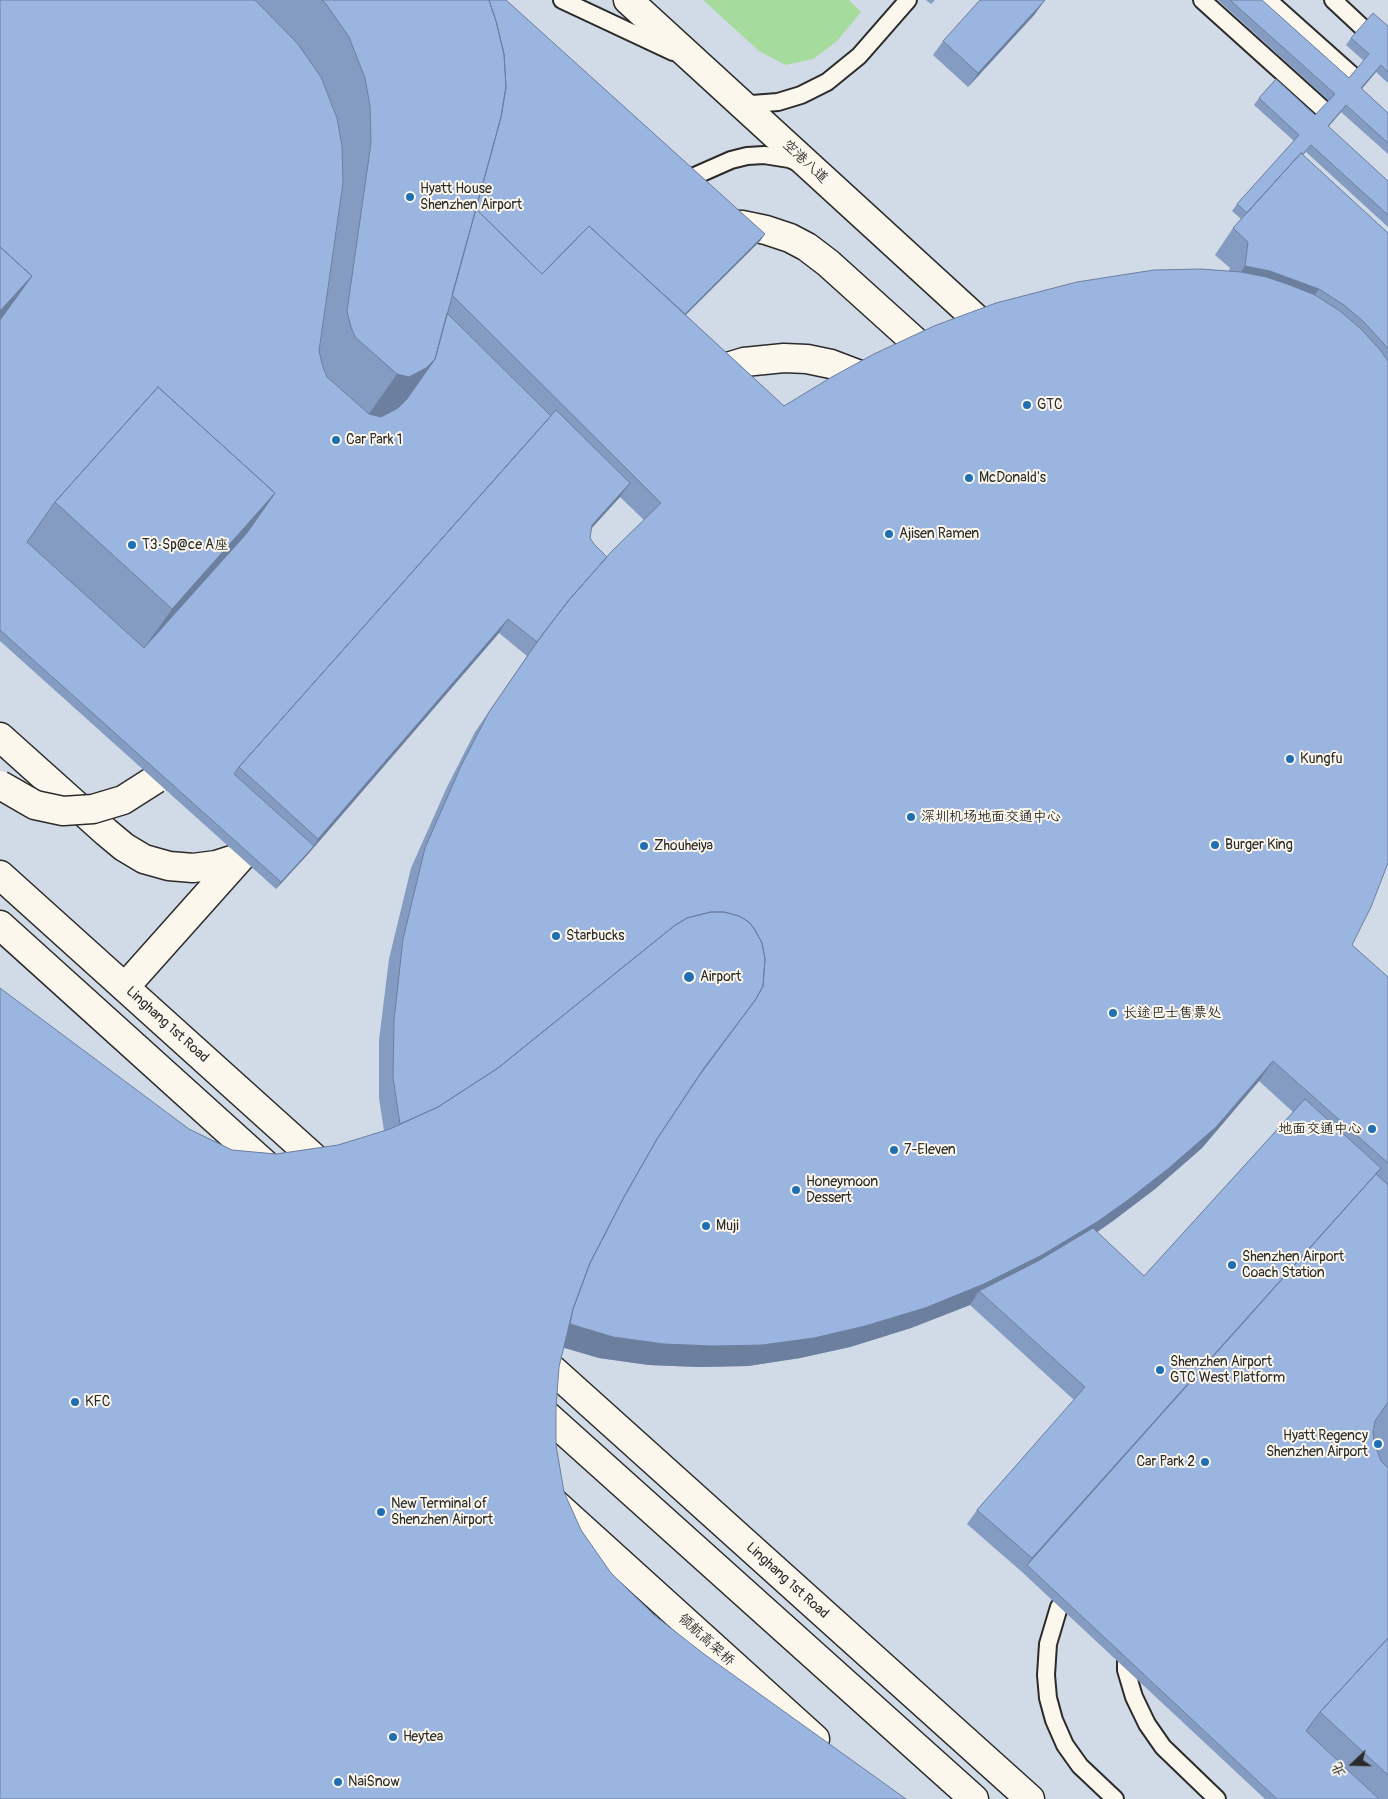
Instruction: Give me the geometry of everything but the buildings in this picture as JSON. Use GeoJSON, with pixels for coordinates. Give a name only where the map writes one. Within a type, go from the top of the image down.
{"type":"FeatureCollection","features":[{"type":"Feature","properties":{"kind":"street","name":"空港八道"},"geometry":{"type":"LineString","coordinates":[[628,0],[982,324]]}},
{"type":"Feature","properties":{"kind":"street"},"geometry":{"type":"LineString","coordinates":[[694,228],[721,224],[742,225],[790,238],[807,247],[828,263],[920,346]]}},
{"type":"Feature","properties":{"kind":"street"},"geometry":{"type":"LineString","coordinates":[[711,372],[744,362],[784,358],[807,359],[831,364],[860,375]]}},
{"type":"Feature","properties":{"kind":"street"},"geometry":{"type":"LineString","coordinates":[[0,737],[106,832],[124,847],[144,859],[169,866],[193,868],[216,865],[241,857],[125,987]]}},
{"type":"Feature","properties":{"kind":"street"},"geometry":{"type":"LineString","coordinates":[[0,785],[35,805],[64,811],[93,809],[123,800],[163,772]]}},
{"type":"Feature","properties":{"kind":"street","name":"Linghang 1st Road"},"geometry":{"type":"LineString","coordinates":[[0,875],[333,1175]]}},
{"type":"Feature","properties":{"kind":"street"},"geometry":{"type":"LineString","coordinates":[[0,925],[288,1185]]}},
{"type":"Feature","properties":{"kind":"street","name":"Linghang 1st Road"},"geometry":{"type":"LineString","coordinates":[[544,1362],[1030,1799]]}},
{"type":"Feature","properties":{"kind":"street"},"geometry":{"type":"LineString","coordinates":[[534,1404],[974,1799]]}},
{"type":"Feature","properties":{"kind":"street","name":"领航高架桥"},"geometry":{"type":"LineString","coordinates":[[530,1482],[830,1753]]}},
{"type":"Feature","properties":{"kind":"lane"},"geometry":{"type":"LineString","coordinates":[[562,0],[696,62]]}},
{"type":"Feature","properties":{"kind":"lane"},"geometry":{"type":"LineString","coordinates":[[740,102],[752,104],[778,102],[801,95],[827,82],[858,56],[908,0]]}},
{"type":"Feature","properties":{"kind":"lane"},"geometry":{"type":"LineString","coordinates":[[1202,0],[1323,109]]}},
{"type":"Feature","properties":{"kind":"lane"},"geometry":{"type":"LineString","coordinates":[[1268,0],[1352,76]]}},
{"type":"Feature","properties":{"kind":"lane"},"geometry":{"type":"LineString","coordinates":[[1333,0],[1362,27]]}},
{"type":"Feature","properties":{"kind":"lane"},"geometry":{"type":"LineString","coordinates":[[663,179],[670,181],[685,180],[716,166],[747,156],[764,155],[811,167]]}},
{"type":"Feature","properties":{"kind":"lane"},"geometry":{"type":"LineString","coordinates":[[1086,1578],[1078,1582],[1059,1607],[1048,1644],[1046,1675],[1048,1698],[1054,1720],[1065,1745],[1080,1766],[1115,1799]]}},
{"type":"Feature","properties":{"kind":"lane"},"geometry":{"type":"LineString","coordinates":[[1126,1632],[1126,1670],[1134,1697],[1147,1724],[1163,1747],[1217,1799]]}},
{"type":"Feature","properties":{"kind":"shaded area"},"geometry":{"type":"Polygon","coordinates":[[[0,0],[1388,0],[1388,1799],[0,1799],[0,0]]]}},
{"type":"Feature","properties":{"kind":"green space"},"geometry":{"type":"Polygon","coordinates":[[[703,0],[849,0],[861,12],[837,41],[813,59],[786,65],[759,51],[703,0]]]}},
{"type":"Feature","properties":{"kind":"place","name":"Hyatt House Shenzhen Airport"},"geometry":{"type":"Point","coordinates":[410,197]}},
{"type":"Feature","properties":{"kind":"place","name":"GTC"},"geometry":{"type":"Point","coordinates":[1027,405]}},
{"type":"Feature","properties":{"kind":"place","name":"Car Park 1"},"geometry":{"type":"Point","coordinates":[336,440]}},
{"type":"Feature","properties":{"kind":"place","name":"McDonald's"},"geometry":{"type":"Point","coordinates":[969,478]}},
{"type":"Feature","properties":{"kind":"place","name":"Ajisen Ramen"},"geometry":{"type":"Point","coordinates":[889,534]}},
{"type":"Feature","properties":{"kind":"place","name":"T3·Sp@ce A座"},"geometry":{"type":"Point","coordinates":[132,545]}},
{"type":"Feature","properties":{"kind":"place","name":"Kungfu"},"geometry":{"type":"Point","coordinates":[1290,759]}},
{"type":"Feature","properties":{"kind":"place","name":"深圳机场地面交通中心"},"geometry":{"type":"Point","coordinates":[911,817]}},
{"type":"Feature","properties":{"kind":"place","name":"Burger King"},"geometry":{"type":"Point","coordinates":[1215,845]}},
{"type":"Feature","properties":{"kind":"place","name":"Zhouheiya"},"geometry":{"type":"Point","coordinates":[644,846]}},
{"type":"Feature","properties":{"kind":"place","name":"Starbucks"},"geometry":{"type":"Point","coordinates":[556,936]}},
{"type":"Feature","properties":{"kind":"place","name":"Airport"},"geometry":{"type":"Point","coordinates":[689,977]}},
{"type":"Feature","properties":{"kind":"place","name":"长途巴士售票处"},"geometry":{"type":"Point","coordinates":[1113,1013]}},
{"type":"Feature","properties":{"kind":"place","name":"地面交通中心"},"geometry":{"type":"Point","coordinates":[1372,1129]}},
{"type":"Feature","properties":{"kind":"place","name":"7-Eleven"},"geometry":{"type":"Point","coordinates":[894,1150]}},
{"type":"Feature","properties":{"kind":"place","name":"Honeymoon Dessert"},"geometry":{"type":"Point","coordinates":[796,1190]}},
{"type":"Feature","properties":{"kind":"place","name":"Muji"},"geometry":{"type":"Point","coordinates":[706,1226]}},
{"type":"Feature","properties":{"kind":"place","name":"Shenzhen Airport Coach Station"},"geometry":{"type":"Point","coordinates":[1232,1265]}},
{"type":"Feature","properties":{"kind":"place","name":"Shenzhen Airport GTC West Platform"},"geometry":{"type":"Point","coordinates":[1160,1370]}},
{"type":"Feature","properties":{"kind":"place","name":"KFC"},"geometry":{"type":"Point","coordinates":[75,1402]}},
{"type":"Feature","properties":{"kind":"place","name":"Hyatt Regency Shenzhen Airport"},"geometry":{"type":"Point","coordinates":[1378,1444]}},
{"type":"Feature","properties":{"kind":"place","name":"Car Park 2"},"geometry":{"type":"Point","coordinates":[1205,1462]}},
{"type":"Feature","properties":{"kind":"place","name":"New Terminal of Shenzhen Airport"},"geometry":{"type":"Point","coordinates":[381,1512]}},
{"type":"Feature","properties":{"kind":"place","name":"Heytea"},"geometry":{"type":"Point","coordinates":[393,1737]}},
{"type":"Feature","properties":{"kind":"place","name":"NaiSnow"},"geometry":{"type":"Point","coordinates":[338,1782]}}]}
